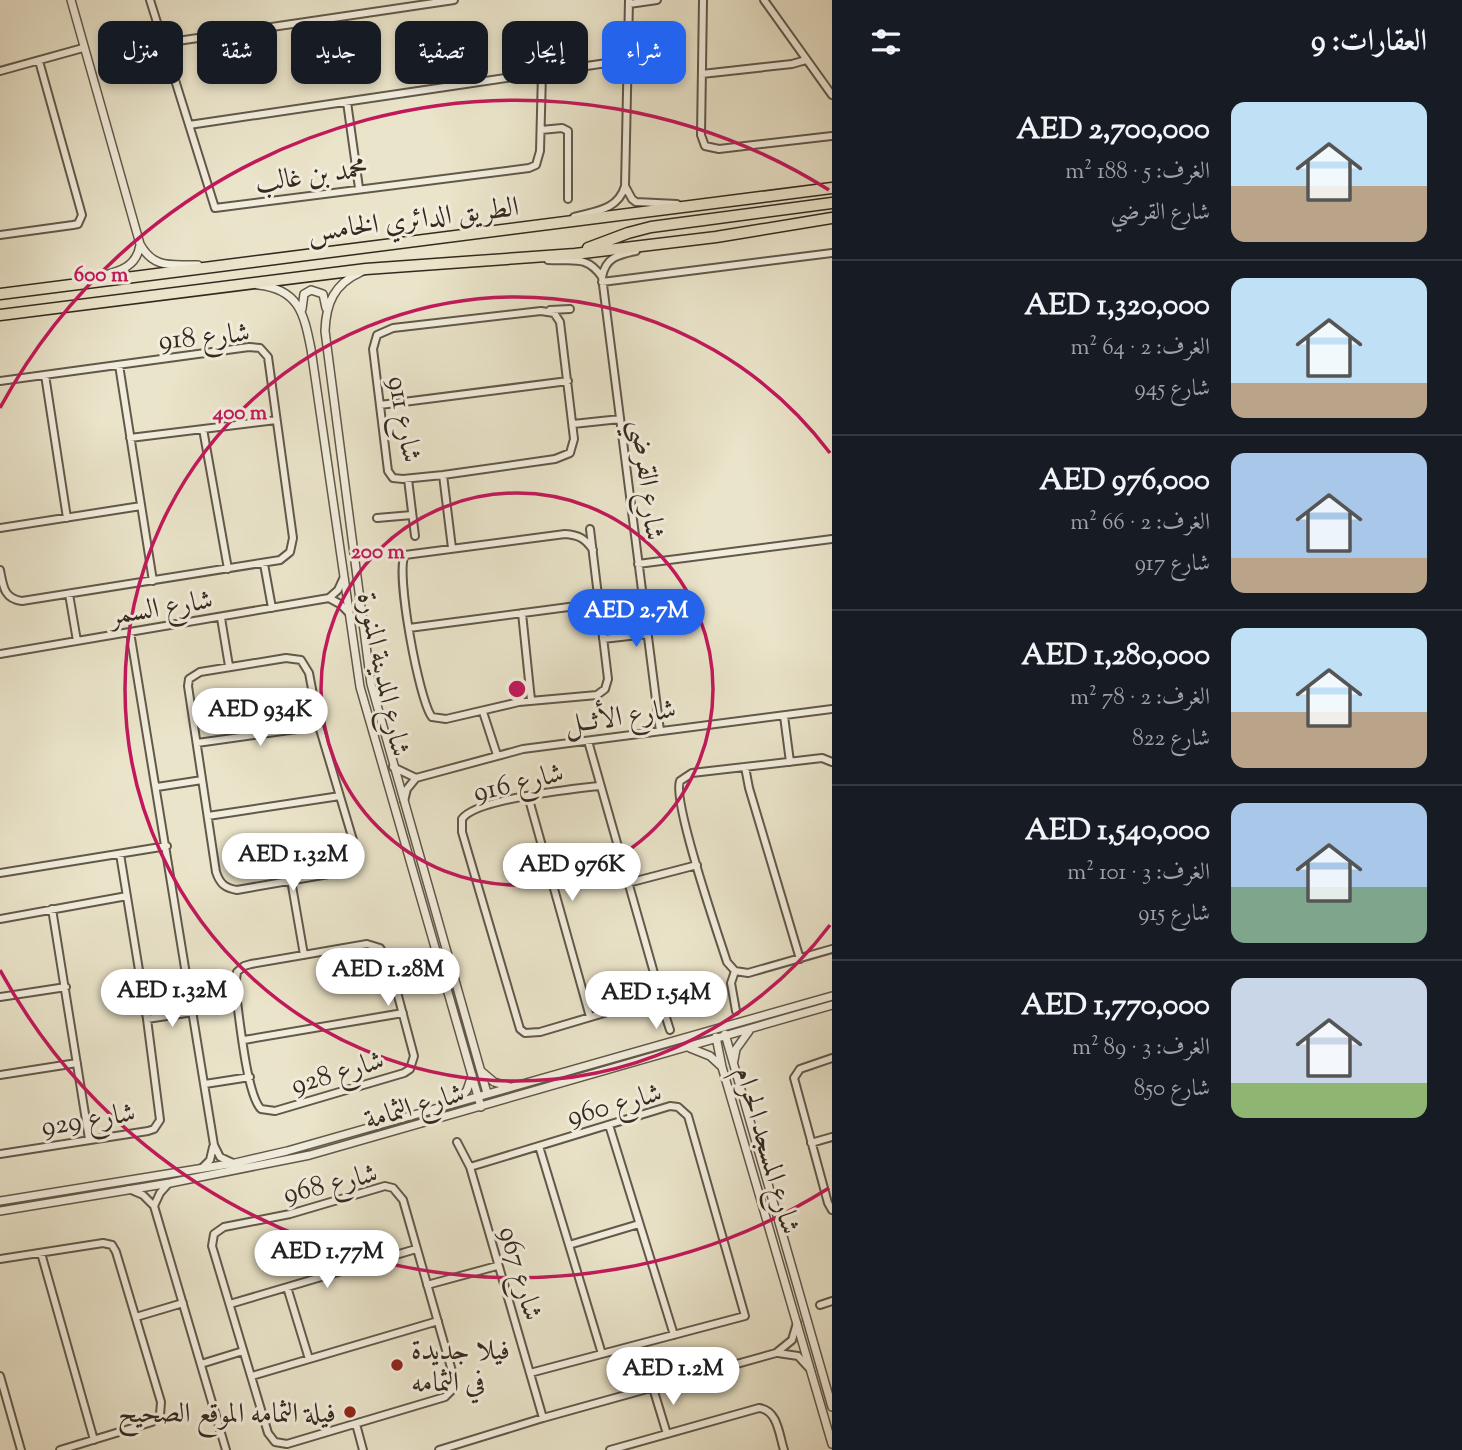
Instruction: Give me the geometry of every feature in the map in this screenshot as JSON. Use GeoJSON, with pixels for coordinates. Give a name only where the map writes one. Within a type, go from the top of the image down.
{"type":"FeatureCollection","features":[{"type":"Feature","properties":{"kind":"main road","name":"الطريق الدائري الخامس"},"geometry":{"type":"LineString","coordinates":[[0,294],[832,188]]}},
{"type":"Feature","properties":{"kind":"main road"},"geometry":{"type":"LineString","coordinates":[[575,254],[651,227],[832,203]]}},
{"type":"Feature","properties":{"kind":"main road","name":"الطريق الدائري الخامس"},"geometry":{"type":"LineString","coordinates":[[0,315],[366,269],[575,254],[832,218]]}},
{"type":"Feature","properties":{"kind":"street"},"geometry":{"type":"LineString","coordinates":[[71,0],[140,244],[148,257],[158,263],[216,266]]}},
{"type":"Feature","properties":{"kind":"street","name":"محمد بن غالب"},"geometry":{"type":"LineString","coordinates":[[150,0],[157,21]]}},
{"type":"Feature","properties":{"kind":"street"},"geometry":{"type":"LineString","coordinates":[[183,40],[454,0]]}},
{"type":"Feature","properties":{"kind":"street"},"geometry":{"type":"LineString","coordinates":[[628,21],[629,2],[657,0]]}},
{"type":"Feature","properties":{"kind":"street"},"geometry":{"type":"LineString","coordinates":[[702,0],[701,135],[705,146],[719,149],[832,136]]}},
{"type":"Feature","properties":{"kind":"street"},"geometry":{"type":"LineString","coordinates":[[764,0],[832,95]]}},
{"type":"Feature","properties":{"kind":"street"},"geometry":{"type":"LineString","coordinates":[[0,71],[83,48]]}},
{"type":"Feature","properties":{"kind":"street"},"geometry":{"type":"LineString","coordinates":[[702,74],[806,60]]}},
{"type":"Feature","properties":{"kind":"street"},"geometry":{"type":"LineString","coordinates":[[0,235],[74,226],[82,215],[39,61]]}},
{"type":"Feature","properties":{"kind":"street"},"geometry":{"type":"LineString","coordinates":[[189,125],[502,79]]}},
{"type":"Feature","properties":{"kind":"street","name":"محمد بن غالب"},"geometry":{"type":"LineString","coordinates":[[176,84],[215,208],[529,168],[536,164],[539,158],[542,84]]}},
{"type":"Feature","properties":{"kind":"street"},"geometry":{"type":"LineString","coordinates":[[552,223],[610,207],[621,198],[625,186],[627,84]]}},
{"type":"Feature","properties":{"kind":"street"},"geometry":{"type":"LineString","coordinates":[[347,102],[359,188]]}},
{"type":"Feature","properties":{"kind":"street"},"geometry":{"type":"LineString","coordinates":[[541,130],[562,128],[568,131],[568,199]]}},
{"type":"Feature","properties":{"kind":"street"},"geometry":{"type":"LineString","coordinates":[[625,186],[632,199],[641,203],[701,204]]}},
{"type":"Feature","properties":{"kind":"street"},"geometry":{"type":"LineString","coordinates":[[602,279],[604,265],[613,258],[672,242]]}},
{"type":"Feature","properties":{"kind":"street"},"geometry":{"type":"LineString","coordinates":[[66,286],[127,268],[136,259],[140,244]]}},
{"type":"Feature","properties":{"kind":"street"},"geometry":{"type":"LineString","coordinates":[[602,279],[832,253]]}},
{"type":"Feature","properties":{"kind":"street"},"geometry":{"type":"LineString","coordinates":[[522,257],[587,261],[596,267],[602,279]]}},
{"type":"Feature","properties":{"kind":"street","name":"شارع المدينة المنورة"},"geometry":{"type":"LineString","coordinates":[[366,269],[338,286],[326,312],[325,349],[369,671],[393,766],[487,1093]]}},
{"type":"Feature","properties":{"kind":"street","name":"شارع القرضي"},"geometry":{"type":"LineString","coordinates":[[602,279],[660,731]]}},
{"type":"Feature","properties":{"kind":"street"},"geometry":{"type":"LineString","coordinates":[[240,284],[278,289],[292,298],[303,313]]}},
{"type":"Feature","properties":{"kind":"street"},"geometry":{"type":"LineString","coordinates":[[303,313],[302,298],[311,290],[323,294],[326,312]]}},
{"type":"Feature","properties":{"kind":"street","name":"شارع 911"},"geometry":{"type":"LineString","coordinates":[[548,311],[558,317],[560,322],[573,424],[573,449],[561,458],[443,475],[393,478],[388,471],[373,349],[377,335],[384,330],[548,311],[570,309]]}},
{"type":"Feature","properties":{"kind":"street","name":"شارع المدينة المنورة"},"geometry":{"type":"LineString","coordinates":[[303,313],[311,349],[357,673],[479,1102]]}},
{"type":"Feature","properties":{"kind":"street","name":"شارع 918"},"geometry":{"type":"LineString","coordinates":[[0,381],[249,347],[260,348],[268,357],[293,538],[286,557],[264,564],[15,600],[5,593],[0,570]]}},
{"type":"Feature","properties":{"kind":"street"},"geometry":{"type":"LineString","coordinates":[[119,365],[153,581]]}},
{"type":"Feature","properties":{"kind":"street"},"geometry":{"type":"LineString","coordinates":[[45,375],[67,518]]}},
{"type":"Feature","properties":{"kind":"street"},"geometry":{"type":"LineString","coordinates":[[380,405],[568,381]]}},
{"type":"Feature","properties":{"kind":"street"},"geometry":{"type":"LineString","coordinates":[[573,424],[620,419]]}},
{"type":"Feature","properties":{"kind":"street"},"geometry":{"type":"LineString","coordinates":[[130,438],[276,420]]}},
{"type":"Feature","properties":{"kind":"street"},"geometry":{"type":"LineString","coordinates":[[203,429],[228,569]]}},
{"type":"Feature","properties":{"kind":"street"},"geometry":{"type":"LineString","coordinates":[[443,475],[452,548]]}},
{"type":"Feature","properties":{"kind":"street"},"geometry":{"type":"LineString","coordinates":[[408,479],[415,536]]}},
{"type":"Feature","properties":{"kind":"street"},"geometry":{"type":"LineString","coordinates":[[0,528],[141,506]]}},
{"type":"Feature","properties":{"kind":"street"},"geometry":{"type":"LineString","coordinates":[[377,519],[412,515]]}},
{"type":"Feature","properties":{"kind":"street"},"geometry":{"type":"LineString","coordinates":[[590,529],[593,550],[608,679],[602,693],[531,700],[446,719],[432,717],[425,704],[409,628],[402,560],[405,555],[565,534],[585,539],[593,550]]}},
{"type":"Feature","properties":{"kind":"street"},"geometry":{"type":"LineString","coordinates":[[638,564],[832,539]]}},
{"type":"Feature","properties":{"kind":"street"},"geometry":{"type":"LineString","coordinates":[[264,564],[272,608]]}},
{"type":"Feature","properties":{"kind":"street"},"geometry":{"type":"LineString","coordinates":[[343,579],[338,590],[329,598],[348,612]]}},
{"type":"Feature","properties":{"kind":"street"},"geometry":{"type":"LineString","coordinates":[[69,594],[77,641]]}},
{"type":"Feature","properties":{"kind":"street","name":"شارع السمر"},"geometry":{"type":"LineString","coordinates":[[0,654],[329,598]]}},
{"type":"Feature","properties":{"kind":"street"},"geometry":{"type":"LineString","coordinates":[[409,628],[599,603]]}},
{"type":"Feature","properties":{"kind":"street"},"geometry":{"type":"LineString","coordinates":[[522,613],[531,700]]}},
{"type":"Feature","properties":{"kind":"street"},"geometry":{"type":"LineString","coordinates":[[222,618],[229,666]]}},
{"type":"Feature","properties":{"kind":"street"},"geometry":{"type":"LineString","coordinates":[[131,632],[214,1145],[220,1157],[235,1163]]}},
{"type":"Feature","properties":{"kind":"street"},"geometry":{"type":"LineString","coordinates":[[603,639],[648,634]]}},
{"type":"Feature","properties":{"kind":"street"},"geometry":{"type":"LineString","coordinates":[[286,658],[300,660],[309,673],[319,726],[355,850],[355,863],[346,871],[237,890],[223,886],[216,872],[188,694],[189,679],[200,672],[229,666],[286,658]]}},
{"type":"Feature","properties":{"kind":"street","name":"شارع الأثــل"},"geometry":{"type":"LineString","coordinates":[[416,778],[497,755],[832,709]]}},
{"type":"Feature","properties":{"kind":"street"},"geometry":{"type":"LineString","coordinates":[[482,712],[497,755]]}},
{"type":"Feature","properties":{"kind":"street"},"geometry":{"type":"LineString","coordinates":[[784,716],[790,762]]}},
{"type":"Feature","properties":{"kind":"street"},"geometry":{"type":"LineString","coordinates":[[197,743],[319,726]]}},
{"type":"Feature","properties":{"kind":"street"},"geometry":{"type":"LineString","coordinates":[[588,741],[656,980],[655,992],[670,1030]]}},
{"type":"Feature","properties":{"kind":"street"},"geometry":{"type":"LineString","coordinates":[[832,762],[822,758],[692,773],[680,781],[678,795],[727,962],[735,971],[748,973],[832,949]]}},
{"type":"Feature","properties":{"kind":"street"},"geometry":{"type":"LineString","coordinates":[[393,766],[416,778],[407,789],[404,802]]}},
{"type":"Feature","properties":{"kind":"street"},"geometry":{"type":"LineString","coordinates":[[745,767],[800,959]]}},
{"type":"Feature","properties":{"kind":"street"},"geometry":{"type":"LineString","coordinates":[[157,787],[202,780]]}},
{"type":"Feature","properties":{"kind":"street","name":"شارع 916"},"geometry":{"type":"LineString","coordinates":[[590,1017],[540,1032],[525,1033],[518,1024],[461,826],[462,819],[472,810],[528,796],[599,786]]}},
{"type":"Feature","properties":{"kind":"street"},"geometry":{"type":"LineString","coordinates":[[208,816],[340,796]]}},
{"type":"Feature","properties":{"kind":"street"},"geometry":{"type":"LineString","coordinates":[[528,796],[590,1017],[648,1000],[655,992]]}},
{"type":"Feature","properties":{"kind":"street"},"geometry":{"type":"LineString","coordinates":[[1,870],[167,846]]}},
{"type":"Feature","properties":{"kind":"street","name":"شارع 929"},"geometry":{"type":"LineString","coordinates":[[0,1154],[148,1131],[158,1125],[160,1115],[147,1019],[120,854]]}},
{"type":"Feature","properties":{"kind":"street"},"geometry":{"type":"LineString","coordinates":[[628,884],[697,865]]}},
{"type":"Feature","properties":{"kind":"street"},"geometry":{"type":"LineString","coordinates":[[291,880],[304,955]]}},
{"type":"Feature","properties":{"kind":"street"},"geometry":{"type":"LineString","coordinates":[[0,919],[127,896]]}},
{"type":"Feature","properties":{"kind":"street"},"geometry":{"type":"LineString","coordinates":[[52,909],[89,1139]]}},
{"type":"Feature","properties":{"kind":"street","name":"شارع 928"},"geometry":{"type":"LineString","coordinates":[[367,944],[380,948],[389,962],[414,1056],[410,1069],[404,1073],[267,1111],[257,1104],[250,1077],[235,987],[237,972],[251,964],[304,955],[367,944]]}},
{"type":"Feature","properties":{"kind":"street"},"geometry":{"type":"LineString","coordinates":[[735,971],[732,984],[736,1011]]}},
{"type":"Feature","properties":{"kind":"street"},"geometry":{"type":"LineString","coordinates":[[0,997],[66,987]]}},
{"type":"Feature","properties":{"kind":"street","name":"شارع الثمامة"},"geometry":{"type":"LineString","coordinates":[[724,1032],[832,996]]}},
{"type":"Feature","properties":{"kind":"street","name":"شارع الثمامة"},"geometry":{"type":"LineString","coordinates":[[0,1201],[235,1163],[458,1102],[479,1102],[487,1093],[714,1029],[724,1032],[752,1028],[832,1005]]}},
{"type":"Feature","properties":{"kind":"street"},"geometry":{"type":"LineString","coordinates":[[147,1019],[193,1012]]}},
{"type":"Feature","properties":{"kind":"street"},"geometry":{"type":"LineString","coordinates":[[244,1040],[403,1013]]}},
{"type":"Feature","properties":{"kind":"street"},"geometry":{"type":"LineString","coordinates":[[733,1065],[736,1049],[752,1028]]}},
{"type":"Feature","properties":{"kind":"street","name":"شارع المسجد الحرام"},"geometry":{"type":"LineString","coordinates":[[714,1029],[722,1067],[832,1444]]}},
{"type":"Feature","properties":{"kind":"street"},"geometry":{"type":"LineString","coordinates":[[716,1039],[724,1032]]}},
{"type":"Feature","properties":{"kind":"street","name":"شارع المسجد الحرام"},"geometry":{"type":"LineString","coordinates":[[724,1032],[832,1407]]}},
{"type":"Feature","properties":{"kind":"street","name":"شارع الثمامة"},"geometry":{"type":"LineString","coordinates":[[0,1211],[288,1161],[380,1137],[479,1102],[716,1039]]}},
{"type":"Feature","properties":{"kind":"street"},"geometry":{"type":"LineString","coordinates":[[686,1048],[705,1053],[722,1067]]}},
{"type":"Feature","properties":{"kind":"street"},"geometry":{"type":"LineString","coordinates":[[832,1058],[805,1066],[796,1073],[795,1085],[832,1210]]}},
{"type":"Feature","properties":{"kind":"street"},"geometry":{"type":"LineString","coordinates":[[0,1074],[77,1063]]}},
{"type":"Feature","properties":{"kind":"street"},"geometry":{"type":"LineString","coordinates":[[481,1070],[494,1082],[511,1087]]}},
{"type":"Feature","properties":{"kind":"street"},"geometry":{"type":"LineString","coordinates":[[458,1102],[467,1090],[472,1075]]}},
{"type":"Feature","properties":{"kind":"street","name":"شارع 928"},"geometry":{"type":"LineString","coordinates":[[205,1084],[250,1077]]}},
{"type":"Feature","properties":{"kind":"street","name":"شارع 960"},"geometry":{"type":"LineString","coordinates":[[470,1167],[670,1106],[684,1111],[688,1116],[746,1316],[674,1335]]}},
{"type":"Feature","properties":{"kind":"street"},"geometry":{"type":"LineString","coordinates":[[530,1373],[674,1335],[609,1125]]}},
{"type":"Feature","properties":{"kind":"street"},"geometry":{"type":"LineString","coordinates":[[811,1143],[832,1137]]}},
{"type":"Feature","properties":{"kind":"street","name":"شارع 967"},"geometry":{"type":"LineString","coordinates":[[457,1142],[470,1167],[543,1418]]}},
{"type":"Feature","properties":{"kind":"street"},"geometry":{"type":"LineString","coordinates":[[201,1169],[210,1160],[214,1145]]}},
{"type":"Feature","properties":{"kind":"street"},"geometry":{"type":"LineString","coordinates":[[539,1146],[602,1354]]}},
{"type":"Feature","properties":{"kind":"street"},"geometry":{"type":"LineString","coordinates":[[154,1206],[160,1193],[170,1183]]}},
{"type":"Feature","properties":{"kind":"street","name":"شارع 968"},"geometry":{"type":"LineString","coordinates":[[385,1186],[393,1188],[403,1200],[427,1285],[454,1378],[450,1394],[287,1444],[275,1442],[268,1433],[212,1246],[214,1234],[224,1227],[290,1214],[385,1186]]}},
{"type":"Feature","properties":{"kind":"street"},"geometry":{"type":"LineString","coordinates":[[128,1189],[143,1195],[154,1206],[226,1450]]}},
{"type":"Feature","properties":{"kind":"street"},"geometry":{"type":"LineString","coordinates":[[569,1245],[639,1224]]}},
{"type":"Feature","properties":{"kind":"street"},"geometry":{"type":"LineString","coordinates":[[0,1259],[103,1242],[111,1244],[116,1252],[161,1402],[160,1415],[152,1422],[60,1450]]}},
{"type":"Feature","properties":{"kind":"street"},"geometry":{"type":"LineString","coordinates":[[230,1304],[416,1249]]}},
{"type":"Feature","properties":{"kind":"street"},"geometry":{"type":"LineString","coordinates":[[41,1253],[94,1440]]}},
{"type":"Feature","properties":{"kind":"street"},"geometry":{"type":"LineString","coordinates":[[427,1285],[497,1266]]}},
{"type":"Feature","properties":{"kind":"street"},"geometry":{"type":"LineString","coordinates":[[287,1287],[309,1359]]}},
{"type":"Feature","properties":{"kind":"street"},"geometry":{"type":"LineString","coordinates":[[820,1304],[832,1301]]}},
{"type":"Feature","properties":{"kind":"street"},"geometry":{"type":"LineString","coordinates":[[136,1317],[183,1303]]}},
{"type":"Feature","properties":{"kind":"street"},"geometry":{"type":"LineString","coordinates":[[252,1376],[438,1321]]}},
{"type":"Feature","properties":{"kind":"street"},"geometry":{"type":"LineString","coordinates":[[439,1450],[776,1353],[792,1340],[797,1323]]}},
{"type":"Feature","properties":{"kind":"street"},"geometry":{"type":"LineString","coordinates":[[201,1364],[243,1351]]}},
{"type":"Feature","properties":{"kind":"street"},"geometry":{"type":"LineString","coordinates":[[776,1353],[799,1356],[811,1370]]}},
{"type":"Feature","properties":{"kind":"street"},"geometry":{"type":"LineString","coordinates":[[0,1376],[21,1450]]}},
{"type":"Feature","properties":{"kind":"street"},"geometry":{"type":"LineString","coordinates":[[653,1388],[667,1434]]}},
{"type":"Feature","properties":{"kind":"street"},"geometry":{"type":"LineString","coordinates":[[610,1450],[759,1408],[773,1414],[784,1450]]}},
{"type":"Feature","properties":{"kind":"street"},"geometry":{"type":"LineString","coordinates":[[356,1424],[363,1450]]}},
{"type":"Feature","properties":{"kind":"place","name":"فيلا جديدة في الثمامه"},"geometry":{"type":"Point","coordinates":[397,1365]}},
{"type":"Feature","properties":{"kind":"place","name":"فيلة الثمامه الموقع الصحيح"},"geometry":{"type":"Point","coordinates":[350,1412]}}]}
